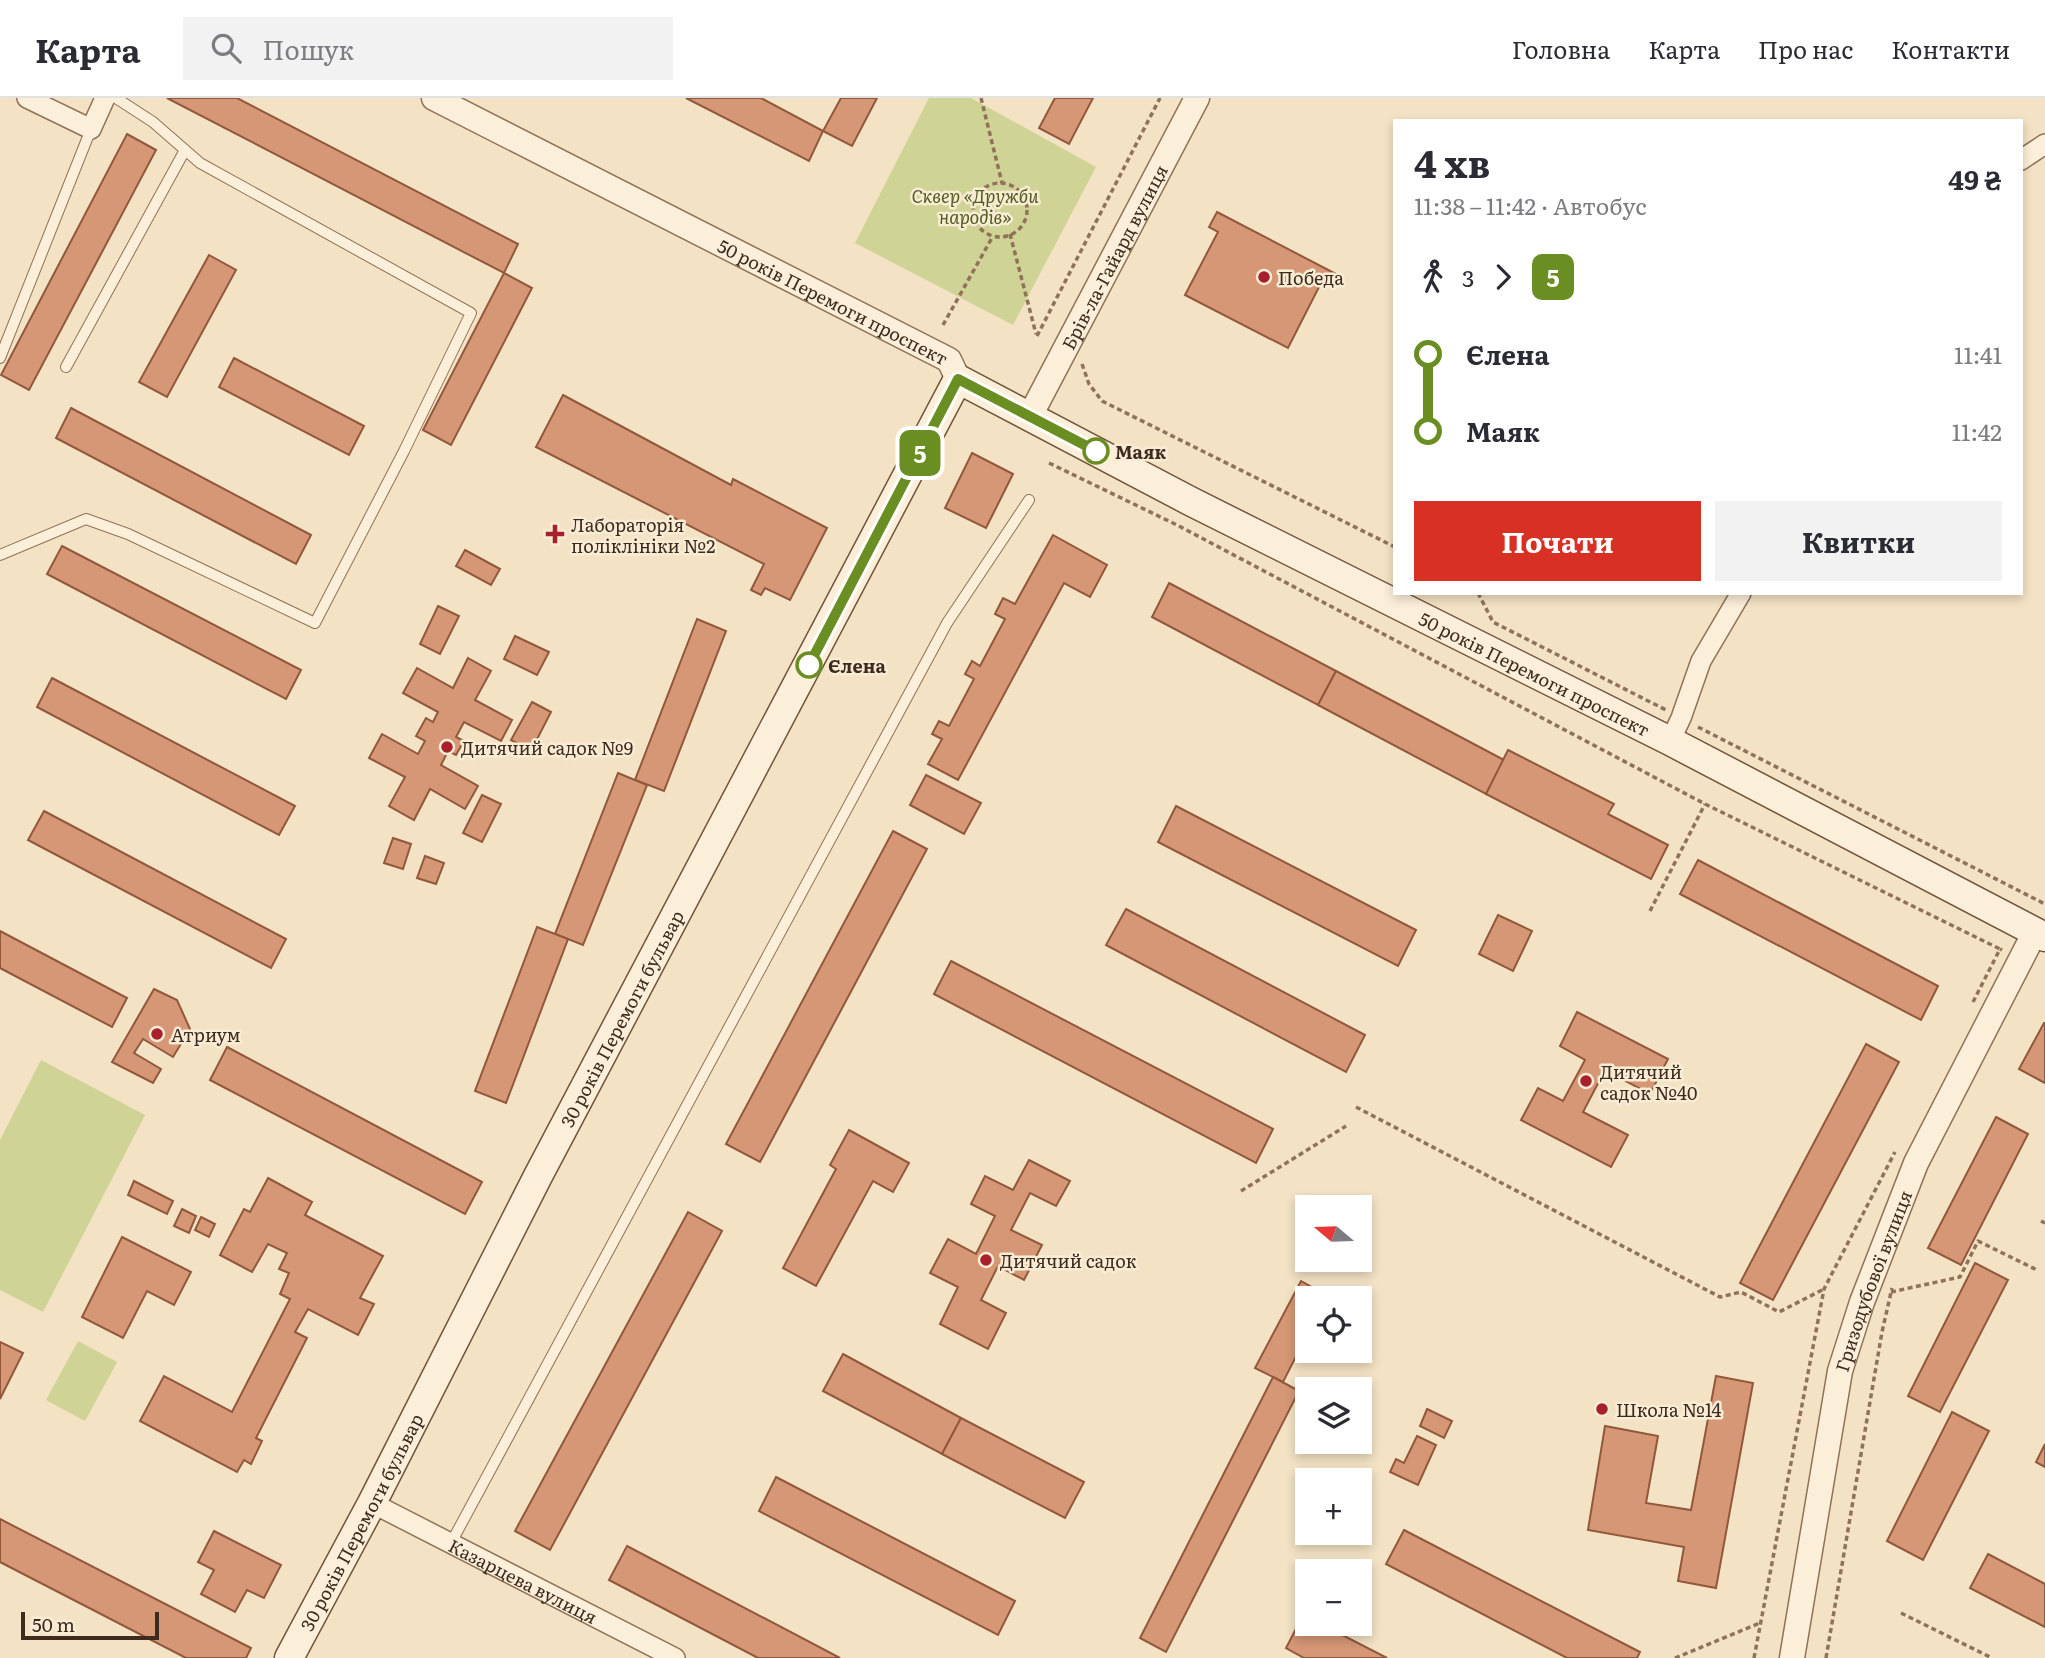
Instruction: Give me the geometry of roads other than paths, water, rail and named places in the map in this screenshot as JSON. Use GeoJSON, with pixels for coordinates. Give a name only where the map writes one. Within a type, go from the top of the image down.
{"type":"FeatureCollection","features":[{"type":"Feature","properties":{"kind":"main road","name":"50 років Перемоги проспект"},"geometry":{"type":"LineString","coordinates":[[958,379],[1190,500],[1676,729],[2040,935]]}},
{"type":"Feature","properties":{"kind":"main road","name":"30 років Перемоги бульвар"},"geometry":{"type":"LineString","coordinates":[[289,1658],[372,1503],[538,1176],[958,379]]}},
{"type":"Feature","properties":{"kind":"street"},"geometry":{"type":"LineString","coordinates":[[27,98],[91,130],[105,98]]}},
{"type":"Feature","properties":{"kind":"street","name":"50 років Перемоги проспект"},"geometry":{"type":"LineString","coordinates":[[434,98],[949,360],[958,379]]}},
{"type":"Feature","properties":{"kind":"street","name":"Брів-ла-Гайард вулиця"},"geometry":{"type":"LineString","coordinates":[[1030,416],[1197,98]]}},
{"type":"Feature","properties":{"kind":"street"},"geometry":{"type":"LineString","coordinates":[[2023,159],[2045,144]]}},
{"type":"Feature","properties":{"kind":"street"},"geometry":{"type":"LineString","coordinates":[[1676,729],[1701,662],[1740,595]]}},
{"type":"Feature","properties":{"kind":"street","name":"Гризодубової вулиця"},"geometry":{"type":"LineString","coordinates":[[1792,1658],[1840,1371],[1861,1302],[1916,1163],[2040,935]]}},
{"type":"Feature","properties":{"kind":"street","name":"Казарцева вулиця"},"geometry":{"type":"LineString","coordinates":[[372,1503],[675,1658]]}},
{"type":"Feature","properties":{"kind":"lane"},"geometry":{"type":"LineString","coordinates":[[0,555],[86,519],[166,551],[315,623],[404,451],[471,313],[200,163],[153,122],[116,98]]}},
{"type":"Feature","properties":{"kind":"lane"},"geometry":{"type":"LineString","coordinates":[[0,358],[91,130]]}},
{"type":"Feature","properties":{"kind":"lane"},"geometry":{"type":"LineString","coordinates":[[66,367],[185,150]]}},
{"type":"Feature","properties":{"kind":"lane"},"geometry":{"type":"LineString","coordinates":[[451,1543],[947,623],[1029,500]]}},
{"type":"Feature","properties":{"kind":"place","name":"Победа"},"geometry":{"type":"Point","coordinates":[1264,277]}},
{"type":"Feature","properties":{"kind":"place","name":"Маяк"},"geometry":{"type":"Point","coordinates":[1096,451]}},
{"type":"Feature","properties":{"kind":"place","name":"Лабораторія поліклініки №2"},"geometry":{"type":"Point","coordinates":[555,534]}},
{"type":"Feature","properties":{"kind":"place","name":"Єлена"},"geometry":{"type":"Point","coordinates":[809,665]}},
{"type":"Feature","properties":{"kind":"place","name":"Дитячий садок №9"},"geometry":{"type":"Point","coordinates":[447,747]}},
{"type":"Feature","properties":{"kind":"place","name":"Атриум"},"geometry":{"type":"Point","coordinates":[157,1034]}},
{"type":"Feature","properties":{"kind":"place","name":"Дитячий садок №40"},"geometry":{"type":"Point","coordinates":[1586,1081]}},
{"type":"Feature","properties":{"kind":"place","name":"Дитячий садок"},"geometry":{"type":"Point","coordinates":[986,1260]}},
{"type":"Feature","properties":{"kind":"place","name":"Школа №14"},"geometry":{"type":"Point","coordinates":[1602,1409]}},
{"type":"Feature","properties":{"kind":"park label","name":"Сквер «Дружби народів»"},"geometry":{"type":"Point","coordinates":[975,205]}}]}
